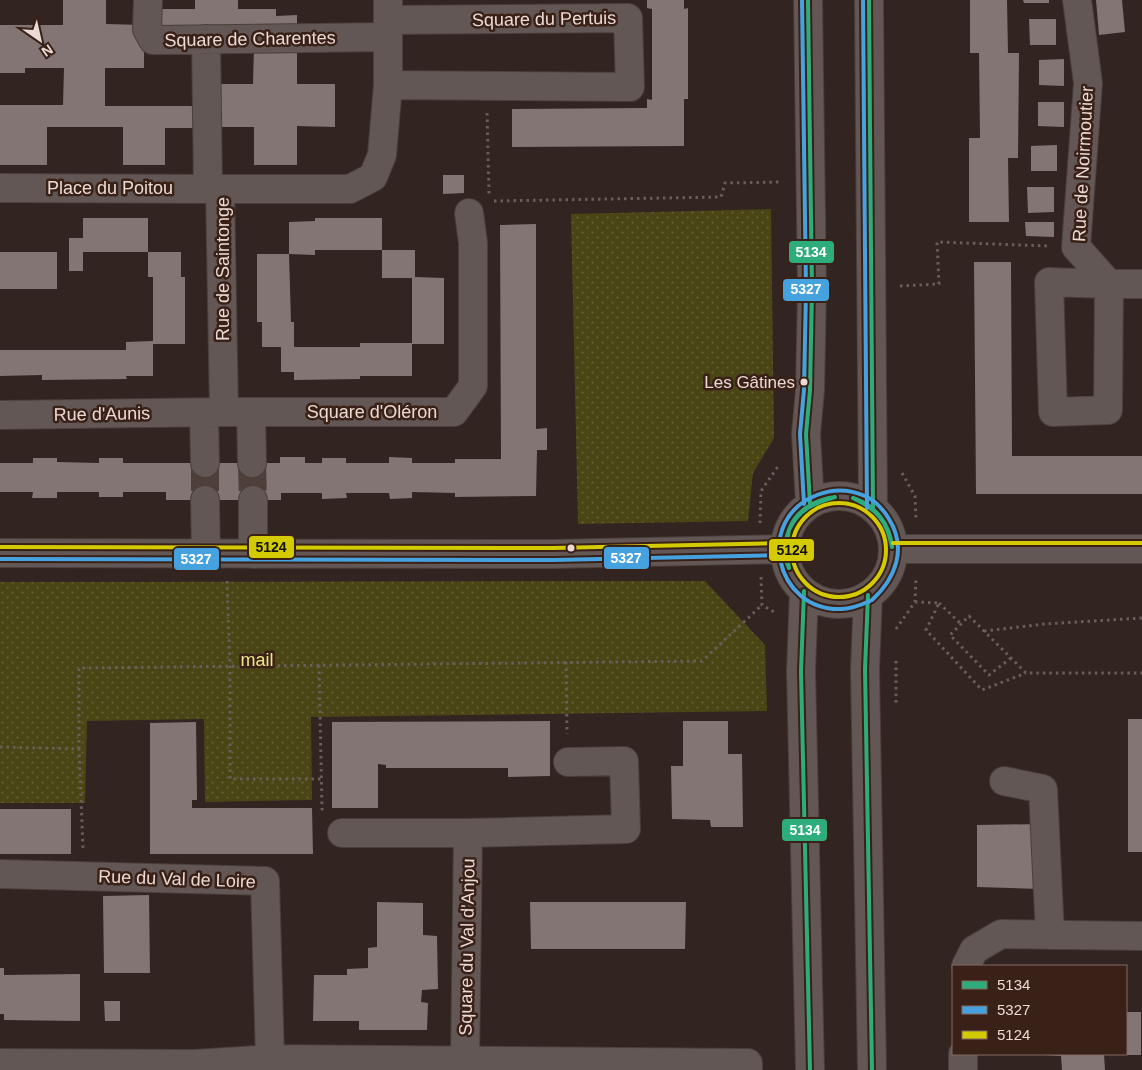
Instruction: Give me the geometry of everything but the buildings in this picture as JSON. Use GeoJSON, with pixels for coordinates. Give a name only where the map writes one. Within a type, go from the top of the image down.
{"type":"FeatureCollection","features":[{"type":"Feature","properties":{"kind":"street","name":"Square de Charentes"},"geometry":{"type":"LineString","coordinates":[[148,0],[147,28],[153,40],[206,39],[388,19]]}},
{"type":"Feature","properties":{"kind":"street"},"geometry":{"type":"LineString","coordinates":[[808,0],[812,289],[810,390],[806,434],[810,504]]}},
{"type":"Feature","properties":{"kind":"street"},"geometry":{"type":"LineString","coordinates":[[869,0],[874,508]]}},
{"type":"Feature","properties":{"kind":"street","name":"Rue de Noirmoutier"},"geometry":{"type":"LineString","coordinates":[[1077,0],[1088,83],[1076,247],[1109,284]]}},
{"type":"Feature","properties":{"kind":"street","name":"Square du Pertuis"},"geometry":{"type":"LineString","coordinates":[[388,19],[628,18],[630,87],[388,85]]}},
{"type":"Feature","properties":{"kind":"street","name":"Rue de Saintonge"},"geometry":{"type":"LineString","coordinates":[[205,463],[214,412],[214,189],[350,189],[373,177],[382,155],[388,85],[388,19]]}},
{"type":"Feature","properties":{"kind":"street"},"geometry":{"type":"LineString","coordinates":[[206,39],[214,189]]}},
{"type":"Feature","properties":{"kind":"street","name":"Place du Poitou"},"geometry":{"type":"LineString","coordinates":[[0,188],[214,189]]}},
{"type":"Feature","properties":{"kind":"street","name":"Square d'Oléron"},"geometry":{"type":"LineString","coordinates":[[214,412],[454,412],[473,386],[472,244],[479,207]]}},
{"type":"Feature","properties":{"kind":"street"},"geometry":{"type":"LineString","coordinates":[[1076,247],[1049,282],[1054,412],[1108,410],[1109,284]]}},
{"type":"Feature","properties":{"kind":"street"},"geometry":{"type":"LineString","coordinates":[[1049,282],[1142,284]]}},
{"type":"Feature","properties":{"kind":"street","name":"Rue d'Aunis"},"geometry":{"type":"LineString","coordinates":[[0,415],[214,412]]}},
{"type":"Feature","properties":{"kind":"street"},"geometry":{"type":"LineString","coordinates":[[251,412],[252,463]]}},
{"type":"Feature","properties":{"kind":"street"},"geometry":{"type":"LineString","coordinates":[[838,496],[853,497],[874,508],[890,531],[893,549],[890,567],[881,583],[868,595],[852,602],[835,603],[818,600],[804,591],[793,579],[787,565],[785,549],[788,532],[797,516],[810,504],[823,498],[838,496]]}},
{"type":"Feature","properties":{"kind":"street"},"geometry":{"type":"LineString","coordinates":[[205,500],[216,554]]}},
{"type":"Feature","properties":{"kind":"street"},"geometry":{"type":"LineString","coordinates":[[253,500],[253,554]]}},
{"type":"Feature","properties":{"kind":"street"},"geometry":{"type":"LineString","coordinates":[[893,549],[1142,548]]}},
{"type":"Feature","properties":{"kind":"street"},"geometry":{"type":"LineString","coordinates":[[0,553],[553,554],[785,549]]}},
{"type":"Feature","properties":{"kind":"street"},"geometry":{"type":"LineString","coordinates":[[804,591],[802,671],[810,1070]]}},
{"type":"Feature","properties":{"kind":"street"},"geometry":{"type":"LineString","coordinates":[[868,595],[865,669],[872,1070]]}},
{"type":"Feature","properties":{"kind":"street","name":"Square du Val d'Anjou"},"geometry":{"type":"LineString","coordinates":[[342,833],[468,833],[626,829],[624,761],[568,762]]}},
{"type":"Feature","properties":{"kind":"street"},"geometry":{"type":"LineString","coordinates":[[1004,781],[1044,789],[1050,935]]}},
{"type":"Feature","properties":{"kind":"street","name":"Square du Val d'Anjou"},"geometry":{"type":"LineString","coordinates":[[465,1062],[468,833]]}},
{"type":"Feature","properties":{"kind":"street","name":"Rue du Val de Loire"},"geometry":{"type":"LineString","coordinates":[[0,874],[266,881],[270,1059]]}},
{"type":"Feature","properties":{"kind":"street"},"geometry":{"type":"LineString","coordinates":[[966,965],[974,950],[1001,934],[1142,936]]}},
{"type":"Feature","properties":{"kind":"street"},"geometry":{"type":"LineString","coordinates":[[963,1055],[963,1070]]}},
{"type":"Feature","properties":{"kind":"street"},"geometry":{"type":"LineString","coordinates":[[0,1062],[195,1067],[270,1059],[748,1063],[748,1070]]}},
{"type":"Feature","properties":{"kind":"path"},"geometry":{"type":"LineString","coordinates":[[487,87],[479,207],[658,197],[721,197],[725,183],[782,182]]}},
{"type":"Feature","properties":{"kind":"path"},"geometry":{"type":"LineString","coordinates":[[894,286],[939,284],[937,242],[1076,247]]}},
{"type":"Feature","properties":{"kind":"path"},"geometry":{"type":"LineString","coordinates":[[216,554],[230,666],[230,779],[321,779]]}},
{"type":"Feature","properties":{"kind":"path"},"geometry":{"type":"LineString","coordinates":[[896,638],[896,628],[915,602],[916,569]]}},
{"type":"Feature","properties":{"kind":"path"},"geometry":{"type":"LineString","coordinates":[[915,602],[938,603],[961,624]]}},
{"type":"Feature","properties":{"kind":"path"},"geometry":{"type":"LineString","coordinates":[[938,603],[926,630],[982,690],[1026,673],[1142,673]]}},
{"type":"Feature","properties":{"kind":"path"},"geometry":{"type":"LineString","coordinates":[[84,876],[79,749],[79,668],[702,661],[762,605]]}},
{"type":"Feature","properties":{"kind":"path"},"geometry":{"type":"LineString","coordinates":[[1011,658],[989,676],[950,635],[969,616],[1011,658],[1026,673]]}},
{"type":"Feature","properties":{"kind":"path"},"geometry":{"type":"LineString","coordinates":[[984,631],[1045,624],[1142,618]]}},
{"type":"Feature","properties":{"kind":"path"},"geometry":{"type":"LineString","coordinates":[[896,658],[896,707]]}},
{"type":"Feature","properties":{"kind":"path"},"geometry":{"type":"LineString","coordinates":[[566,662],[568,762]]}},
{"type":"Feature","properties":{"kind":"path"},"geometry":{"type":"LineString","coordinates":[[319,665],[322,809],[342,833]]}},
{"type":"Feature","properties":{"kind":"path"},"geometry":{"type":"LineString","coordinates":[[0,747],[79,749]]}},
{"type":"Feature","properties":{"kind":"green space"},"geometry":{"type":"Polygon","coordinates":[[[771,209],[774,438],[753,473],[748,521],[578,524],[571,214],[771,209]]]}},
{"type":"Feature","properties":{"kind":"green space","name":"mail"},"geometry":{"type":"Polygon","coordinates":[[[705,581],[765,645],[767,711],[311,717],[312,800],[205,802],[204,719],[87,721],[85,803],[0,803],[0,582],[705,581]]]}},
{"type":"Feature","properties":{"kind":"tunnel"},"geometry":{"type":"LineString","coordinates":[[205,463],[205,500]]}},
{"type":"Feature","properties":{"kind":"tunnel"},"geometry":{"type":"LineString","coordinates":[[252,463],[253,500]]}},
{"type":"Feature","properties":{"kind":"transit line","name":"5327"},"geometry":{"type":"LineString","coordinates":[[802,0],[806,289],[804,390],[800,434],[804,504]]}},
{"type":"Feature","properties":{"kind":"transit line","name":"5134"},"geometry":{"type":"LineString","coordinates":[[808,0],[812,289],[810,390],[806,434],[810,504]]}},
{"type":"Feature","properties":{"kind":"transit line","name":"5327"},"geometry":{"type":"LineString","coordinates":[[863,0],[867,508]]}},
{"type":"Feature","properties":{"kind":"transit line","name":"5134"},"geometry":{"type":"LineString","coordinates":[[869,0],[873,508]]}},
{"type":"Feature","properties":{"kind":"transit line","name":"5327"},"geometry":{"type":"LineString","coordinates":[[870,601],[845,609],[818,606],[801,595],[788,580],[781,562],[780,542],[785,523],[797,507],[817,495],[841,491],[865,496],[873,500],[882,509],[894,530],[898,552],[893,572],[872,600]]}},
{"type":"Feature","properties":{"kind":"transit line","name":"5134"},"geometry":{"type":"LineString","coordinates":[[789,530],[796,517],[807,507],[835,497]]}},
{"type":"Feature","properties":{"kind":"transit line","name":"5134"},"geometry":{"type":"LineString","coordinates":[[789,530],[802,512],[820,502],[835,497]]}},
{"type":"Feature","properties":{"kind":"transit line","name":"5134"},"geometry":{"type":"LineString","coordinates":[[853,498],[868,505],[880,516],[885,523],[892,547]]}},
{"type":"Feature","properties":{"kind":"transit line","name":"5134"},"geometry":{"type":"LineString","coordinates":[[853,498],[862,502],[880,517],[887,530],[892,547]]}},
{"type":"Feature","properties":{"kind":"transit line","name":"5124"},"geometry":{"type":"LineString","coordinates":[[839,503],[857,506],[872,517],[883,532],[886,550],[883,568],[872,583],[857,594],[839,597],[821,594],[806,583],[795,568],[792,550],[795,532],[806,517],[821,506],[839,503]]}},
{"type":"Feature","properties":{"kind":"transit line","name":"5134"},"geometry":{"type":"LineString","coordinates":[[789,530],[785,549],[789,568]]}},
{"type":"Feature","properties":{"kind":"transit line","name":"5134"},"geometry":{"type":"LineString","coordinates":[[789,530],[786,548],[789,568]]}},
{"type":"Feature","properties":{"kind":"transit line","name":"5124"},"geometry":{"type":"LineString","coordinates":[[0,547],[553,548],[785,543]]}},
{"type":"Feature","properties":{"kind":"transit line","name":"5124"},"geometry":{"type":"LineString","coordinates":[[893,543],[1142,543]]}},
{"type":"Feature","properties":{"kind":"transit line","name":"5327"},"geometry":{"type":"LineString","coordinates":[[0,559],[553,560],[785,555]]}},
{"type":"Feature","properties":{"kind":"transit line","name":"5134"},"geometry":{"type":"LineString","coordinates":[[804,591],[801,671],[810,1070]]}},
{"type":"Feature","properties":{"kind":"transit line","name":"5134"},"geometry":{"type":"LineString","coordinates":[[868,595],[865,669],[872,1070]]}},
{"type":"Feature","properties":{"kind":"place","name":"Les Gâtines"},"geometry":{"type":"Point","coordinates":[804,382]}}]}
